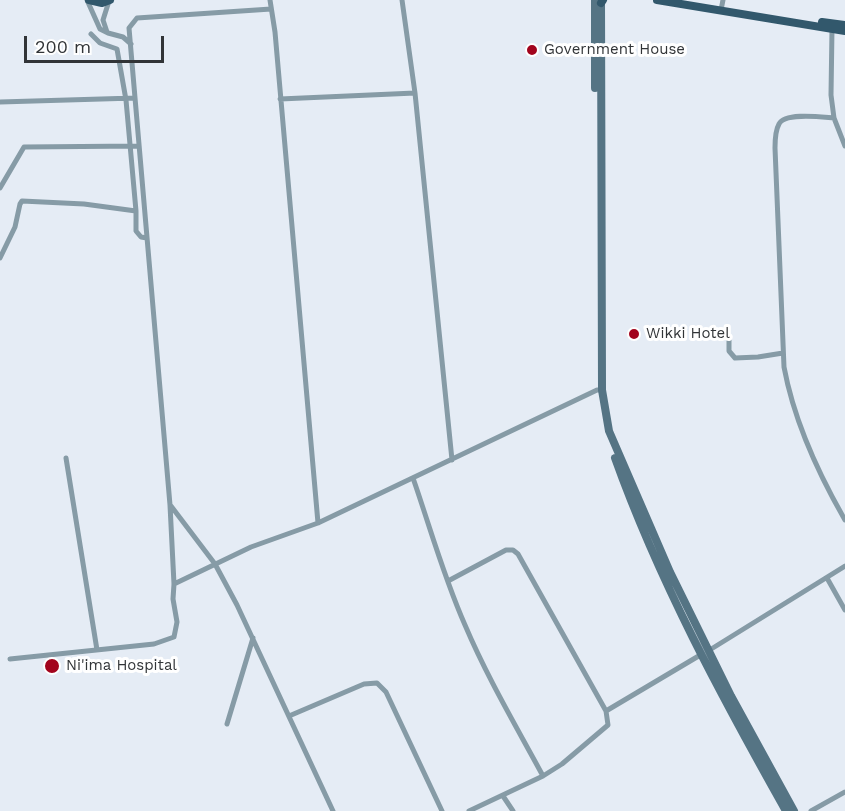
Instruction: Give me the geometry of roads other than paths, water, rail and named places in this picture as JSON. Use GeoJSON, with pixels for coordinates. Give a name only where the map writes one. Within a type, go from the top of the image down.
{"type":"FeatureCollection","features":[{"type":"Feature","properties":{"kind":"main road"},"geometry":{"type":"LineString","coordinates":[[88,0],[96,3],[109,1]]}},
{"type":"Feature","properties":{"kind":"main road"},"geometry":{"type":"LineString","coordinates":[[657,0],[845,31]]}},
{"type":"Feature","properties":{"kind":"main road"},"geometry":{"type":"LineString","coordinates":[[678,0],[721,10],[845,25]]}},
{"type":"Feature","properties":{"kind":"street"},"geometry":{"type":"LineString","coordinates":[[88,0],[100,29],[123,37],[131,45]]}},
{"type":"Feature","properties":{"kind":"street"},"geometry":{"type":"LineString","coordinates":[[270,0],[318,523]]}},
{"type":"Feature","properties":{"kind":"street"},"geometry":{"type":"LineString","coordinates":[[402,0],[416,93],[452,460]]}},
{"type":"Feature","properties":{"kind":"street"},"geometry":{"type":"LineString","coordinates":[[721,10],[723,0]]}},
{"type":"Feature","properties":{"kind":"street"},"geometry":{"type":"LineString","coordinates":[[108,33],[103,20],[109,1]]}},
{"type":"Feature","properties":{"kind":"street"},"geometry":{"type":"LineString","coordinates":[[598,1],[599,390],[605,429],[629,498],[786,811]]}},
{"type":"Feature","properties":{"kind":"street"},"geometry":{"type":"LineString","coordinates":[[10,659],[154,644],[174,637],[177,622],[173,599],[170,505],[129,28],[137,18],[271,9]]}},
{"type":"Feature","properties":{"kind":"street"},"geometry":{"type":"LineString","coordinates":[[832,29],[831,95],[834,118],[845,146]]}},
{"type":"Feature","properties":{"kind":"street"},"geometry":{"type":"LineString","coordinates":[[91,34],[100,43],[117,49],[126,100],[136,231],[141,237],[147,238]]}},
{"type":"Feature","properties":{"kind":"street"},"geometry":{"type":"LineString","coordinates":[[280,99],[416,93]]}},
{"type":"Feature","properties":{"kind":"street"},"geometry":{"type":"LineString","coordinates":[[0,102],[135,98]]}},
{"type":"Feature","properties":{"kind":"street"},"geometry":{"type":"LineString","coordinates":[[834,118],[788,117],[779,124],[776,135],[783,352],[788,389],[823,479],[845,520]]}},
{"type":"Feature","properties":{"kind":"street"},"geometry":{"type":"LineString","coordinates":[[0,188],[24,147],[140,146]]}},
{"type":"Feature","properties":{"kind":"street"},"geometry":{"type":"LineString","coordinates":[[0,258],[15,227],[22,201],[84,204],[136,211]]}},
{"type":"Feature","properties":{"kind":"street"},"geometry":{"type":"LineString","coordinates":[[729,336],[729,351],[735,358],[758,357],[783,352]]}},
{"type":"Feature","properties":{"kind":"street"},"geometry":{"type":"LineString","coordinates":[[174,584],[251,547],[318,523],[599,390]]}},
{"type":"Feature","properties":{"kind":"street"},"geometry":{"type":"LineString","coordinates":[[66,458],[97,650]]}},
{"type":"Feature","properties":{"kind":"street"},"geometry":{"type":"LineString","coordinates":[[413,478],[465,625],[543,776]]}},
{"type":"Feature","properties":{"kind":"street"},"geometry":{"type":"LineString","coordinates":[[170,505],[215,564],[237,604],[333,811]]}},
{"type":"Feature","properties":{"kind":"street"},"geometry":{"type":"LineString","coordinates":[[448,581],[506,550],[513,550],[519,554],[606,711],[608,725],[562,764],[543,776],[469,811]]}},
{"type":"Feature","properties":{"kind":"street"},"geometry":{"type":"LineString","coordinates":[[606,711],[845,566]]}},
{"type":"Feature","properties":{"kind":"street"},"geometry":{"type":"LineString","coordinates":[[827,578],[845,610]]}},
{"type":"Feature","properties":{"kind":"street"},"geometry":{"type":"LineString","coordinates":[[227,724],[253,638]]}},
{"type":"Feature","properties":{"kind":"street"},"geometry":{"type":"LineString","coordinates":[[705,653],[794,811]]}},
{"type":"Feature","properties":{"kind":"street"},"geometry":{"type":"LineString","coordinates":[[289,716],[364,684],[377,683],[386,692],[442,811]]}},
{"type":"Feature","properties":{"kind":"street"},"geometry":{"type":"LineString","coordinates":[[811,811],[845,792]]}},
{"type":"Feature","properties":{"kind":"street"},"geometry":{"type":"LineString","coordinates":[[503,796],[513,811]]}},
{"type":"Feature","properties":{"kind":"place","name":"Government House"},"geometry":{"type":"Point","coordinates":[532,50]}},
{"type":"Feature","properties":{"kind":"place","name":"Wikki Hotel"},"geometry":{"type":"Point","coordinates":[634,334]}},
{"type":"Feature","properties":{"kind":"place","name":"Ni'ima Hospital"},"geometry":{"type":"Point","coordinates":[52,666]}}]}
